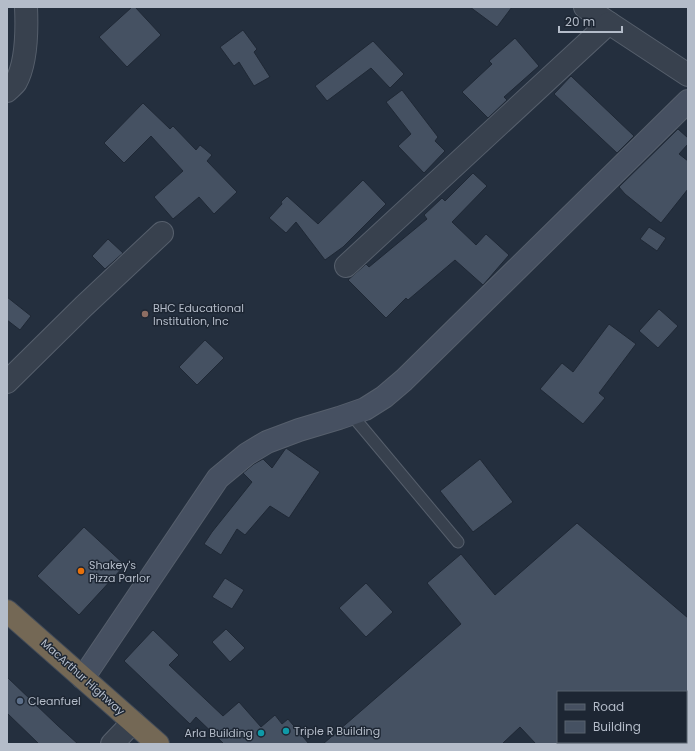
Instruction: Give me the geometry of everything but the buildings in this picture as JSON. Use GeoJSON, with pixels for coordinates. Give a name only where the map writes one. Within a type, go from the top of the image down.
{"type":"FeatureCollection","features":[{"type":"Feature","properties":{"kind":"highway","name":"MacArthur Highway"},"geometry":{"type":"LineString","coordinates":[[7,610],[158,744]]}},
{"type":"Feature","properties":{"kind":"street"},"geometry":{"type":"LineString","coordinates":[[7,91],[15,83],[23,63],[26,7]]}},
{"type":"Feature","properties":{"kind":"street"},"geometry":{"type":"LineString","coordinates":[[585,7],[688,75]]}},
{"type":"Feature","properties":{"kind":"street"},"geometry":{"type":"LineString","coordinates":[[346,266],[609,23]]}},
{"type":"Feature","properties":{"kind":"street"},"geometry":{"type":"LineString","coordinates":[[83,678],[218,478],[247,454],[267,442],[365,409],[384,397],[404,380],[688,101]]}},
{"type":"Feature","properties":{"kind":"street"},"geometry":{"type":"LineString","coordinates":[[7,382],[84,306],[162,233]]}},
{"type":"Feature","properties":{"kind":"street"},"geometry":{"type":"LineString","coordinates":[[112,744],[133,722]]}},
{"type":"Feature","properties":{"kind":"lane"},"geometry":{"type":"LineString","coordinates":[[351,414],[458,542]]}},
{"type":"Feature","properties":{"kind":"place","name":"BHC Educational Institution, Inc"},"geometry":{"type":"Point","coordinates":[145,314]}},
{"type":"Feature","properties":{"kind":"place","name":"Shakey's Pizza Parlor"},"geometry":{"type":"Point","coordinates":[81,571]}},
{"type":"Feature","properties":{"kind":"place","name":"Cleanfuel"},"geometry":{"type":"Point","coordinates":[20,701]}},
{"type":"Feature","properties":{"kind":"place","name":"Triple R Building"},"geometry":{"type":"Point","coordinates":[286,731]}},
{"type":"Feature","properties":{"kind":"place","name":"Arla Building"},"geometry":{"type":"Point","coordinates":[261,733]}}]}
